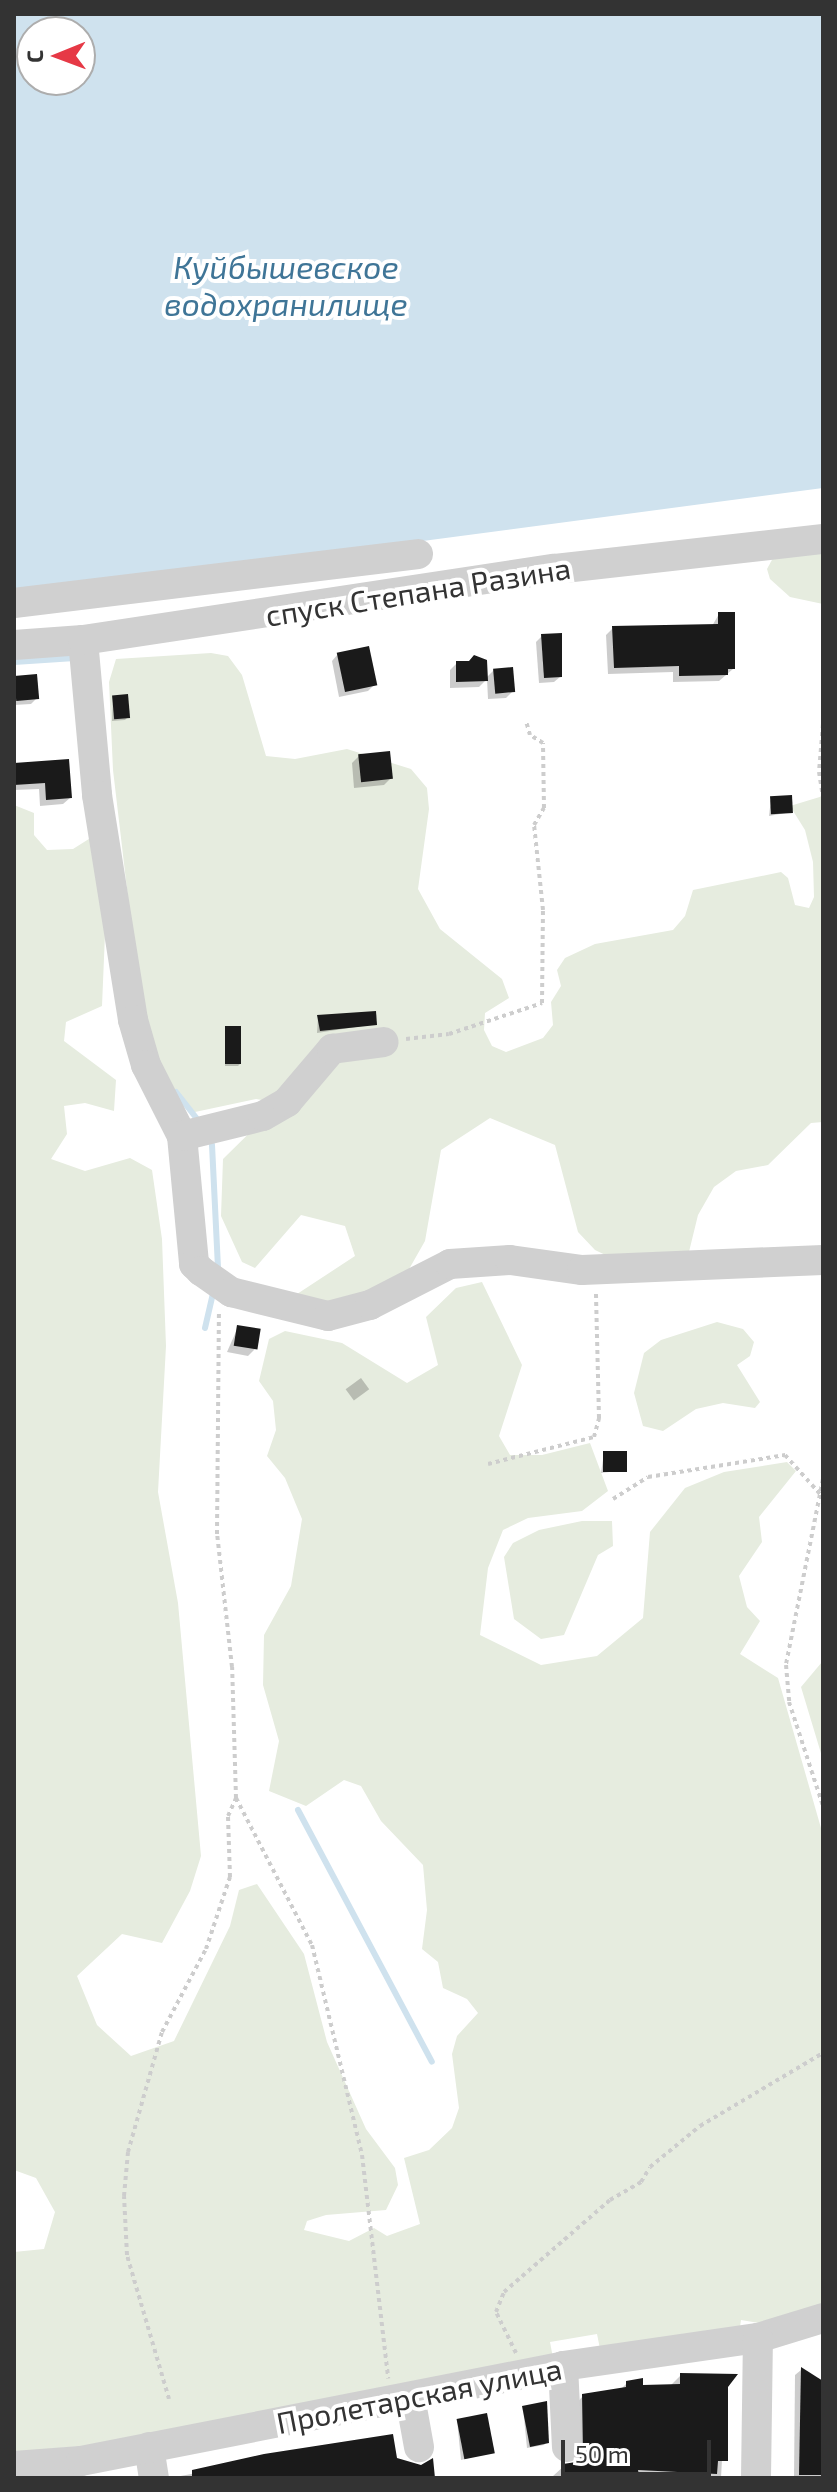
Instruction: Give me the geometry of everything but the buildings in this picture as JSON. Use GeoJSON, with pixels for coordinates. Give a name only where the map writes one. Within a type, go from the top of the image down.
{"type":"FeatureCollection","features":[{"type":"Feature","properties":{"kind":"street","name":"спуск Степана Разина"},"geometry":{"type":"LineString","coordinates":[[14,645],[83,640],[555,569],[823,539]]}},
{"type":"Feature","properties":{"kind":"street"},"geometry":{"type":"LineString","coordinates":[[14,603],[418,554]]}},
{"type":"Feature","properties":{"kind":"street"},"geometry":{"type":"LineString","coordinates":[[83,640],[97,795],[133,1020],[146,1065],[182,1136],[194,1264],[227,1289],[328,1316],[370,1305],[450,1264],[510,1260],[596,1270],[823,1260]]}},
{"type":"Feature","properties":{"kind":"street"},"geometry":{"type":"LineString","coordinates":[[182,1136],[275,1109],[297,1092],[332,1049],[384,1042]]}},
{"type":"Feature","properties":{"kind":"street","name":"Пролетарская улица"},"geometry":{"type":"LineString","coordinates":[[14,2466],[137,2459],[563,2366],[758,2338],[823,2318]]}},
{"type":"Feature","properties":{"kind":"street"},"geometry":{"type":"LineString","coordinates":[[756,2478],[758,2338]]}},
{"type":"Feature","properties":{"kind":"street"},"geometry":{"type":"LineString","coordinates":[[563,2366],[567,2447]]}},
{"type":"Feature","properties":{"kind":"street"},"geometry":{"type":"LineString","coordinates":[[401,2399],[419,2447]]}},
{"type":"Feature","properties":{"kind":"street"},"geometry":{"type":"LineString","coordinates":[[137,2459],[154,2478]]}},
{"type":"Feature","properties":{"kind":"path"},"geometry":{"type":"LineString","coordinates":[[384,1042],[449,1034],[542,1003],[543,910],[534,825],[544,808],[543,743],[530,735],[526,721]]}},
{"type":"Feature","properties":{"kind":"path"},"geometry":{"type":"LineString","coordinates":[[823,724],[819,772],[823,797]]}},
{"type":"Feature","properties":{"kind":"path"},"geometry":{"type":"LineString","coordinates":[[488,1464],[594,1437],[599,1418],[596,1270]]}},
{"type":"Feature","properties":{"kind":"path"},"geometry":{"type":"LineString","coordinates":[[227,1289],[218,1315],[217,1534],[232,1667],[236,1798],[312,1945],[362,2155],[401,2399]]}},
{"type":"Feature","properties":{"kind":"path"},"geometry":{"type":"LineString","coordinates":[[613,1499],[648,1477],[785,1455],[822,1495]]}},
{"type":"Feature","properties":{"kind":"path"},"geometry":{"type":"LineString","coordinates":[[823,1479],[786,1665],[789,1702],[823,1806]]}},
{"type":"Feature","properties":{"kind":"path"},"geometry":{"type":"LineString","coordinates":[[169,2399],[127,2255],[128,2152],[162,2032],[222,1911],[230,1877],[228,1816],[236,1798]]}},
{"type":"Feature","properties":{"kind":"path"},"geometry":{"type":"LineString","coordinates":[[525,2374],[496,2312],[504,2292],[610,2200],[641,2182],[650,2167],[700,2126],[823,2053]]}},
{"type":"Feature","properties":{"kind":"shaded area"},"geometry":{"type":"Polygon","coordinates":[[[823,553],[823,604],[790,597],[770,579],[767,569],[773,558],[823,553]]]}},
{"type":"Feature","properties":{"kind":"shaded area"},"geometry":{"type":"Polygon","coordinates":[[[211,653],[228,656],[242,675],[266,756],[295,759],[347,749],[411,769],[427,788],[429,809],[418,889],[440,929],[502,979],[509,998],[485,1013],[484,1030],[492,1046],[506,1052],[543,1038],[553,1025],[551,1002],[561,986],[557,970],[565,958],[595,944],[673,930],[685,916],[693,890],[781,872],[788,878],[795,905],[809,908],[814,897],[813,862],[805,830],[790,806],[823,796],[823,1122],[811,1123],[768,1165],[736,1171],[714,1187],[698,1215],[687,1260],[618,1261],[595,1250],[578,1232],[555,1145],[490,1118],[441,1150],[425,1241],[404,1278],[330,1304],[291,1298],[355,1256],[345,1226],[301,1215],[255,1268],[242,1262],[221,1216],[223,1159],[280,1103],[256,1099],[195,1112],[170,1095],[141,1008],[113,770],[109,682],[116,659],[211,653]]]}},
{"type":"Feature","properties":{"kind":"shaded area"},"geometry":{"type":"Polygon","coordinates":[[[14,805],[34,813],[34,835],[47,850],[73,849],[92,837],[105,934],[102,1006],[66,1022],[64,1041],[116,1080],[114,1111],[85,1103],[64,1106],[67,1134],[51,1159],[85,1171],[130,1158],[152,1170],[162,1239],[166,1346],[158,1492],[178,1603],[201,1856],[190,1891],[162,1943],[122,1934],[77,1976],[97,2025],[131,2056],[174,2041],[230,1926],[239,1890],[257,1884],[304,1954],[327,2042],[366,2129],[395,2168],[398,2185],[386,2210],[326,2215],[307,2221],[304,2230],[349,2241],[374,2228],[387,2236],[420,2224],[404,2158],[429,2150],[452,2128],[459,2108],[452,2054],[457,2036],[478,2013],[467,1999],[443,1988],[438,1962],[422,1949],[427,1910],[423,1865],[381,1821],[361,1786],[344,1780],[306,1806],[269,1791],[279,1741],[263,1685],[264,1635],[291,1586],[302,1519],[285,1478],[267,1456],[276,1430],[273,1401],[259,1381],[269,1339],[285,1331],[342,1343],[407,1383],[438,1365],[426,1317],[456,1288],[482,1282],[522,1365],[499,1436],[510,1455],[542,1455],[590,1443],[608,1491],[582,1511],[528,1518],[503,1530],[488,1568],[480,1635],[541,1665],[597,1656],[643,1618],[650,1532],[685,1488],[724,1472],[787,1462],[796,1471],[759,1517],[762,1542],[739,1576],[747,1607],[760,1621],[740,1654],[778,1678],[823,1835],[823,2304],[759,2323],[741,2320],[740,2327],[600,2349],[597,2334],[550,2342],[553,2358],[145,2441],[14,2452],[14,2252],[44,2249],[55,2212],[36,2178],[14,2170],[14,805]]]}},
{"type":"Feature","properties":{"kind":"shaded area"},"geometry":{"type":"Polygon","coordinates":[[[717,1322],[743,1329],[754,1342],[750,1356],[737,1365],[760,1402],[755,1408],[723,1403],[696,1409],[663,1431],[643,1426],[634,1393],[644,1353],[661,1340],[717,1322]]]}},
{"type":"Feature","properties":{"kind":"shaded area"},"geometry":{"type":"Polygon","coordinates":[[[582,1521],[612,1521],[613,1546],[598,1555],[564,1635],[541,1639],[514,1619],[504,1557],[513,1543],[539,1530],[582,1521]]]}},
{"type":"Feature","properties":{"kind":"shaded area"},"geometry":{"type":"Polygon","coordinates":[[[823,1627],[823,1760],[801,1687],[822,1662],[823,1627]]]}},
{"type":"Feature","properties":{"kind":"water","name":"Куйбышевское водохранилище"},"geometry":{"type":"Polygon","coordinates":[[[14,14],[823,14],[823,488],[14,595],[14,14]]]}},
{"type":"Feature","properties":{"kind":"waterway"},"geometry":{"type":"LineString","coordinates":[[14,662],[75,658]]}},
{"type":"Feature","properties":{"kind":"waterway"},"geometry":{"type":"LineString","coordinates":[[176,1092],[196,1118]]}},
{"type":"Feature","properties":{"kind":"waterway"},"geometry":{"type":"LineString","coordinates":[[212,1145],[218,1268]]}},
{"type":"Feature","properties":{"kind":"waterway"},"geometry":{"type":"LineString","coordinates":[[205,1328],[213,1292]]}},
{"type":"Feature","properties":{"kind":"waterway"},"geometry":{"type":"LineString","coordinates":[[298,1810],[432,2062]]}}]}
